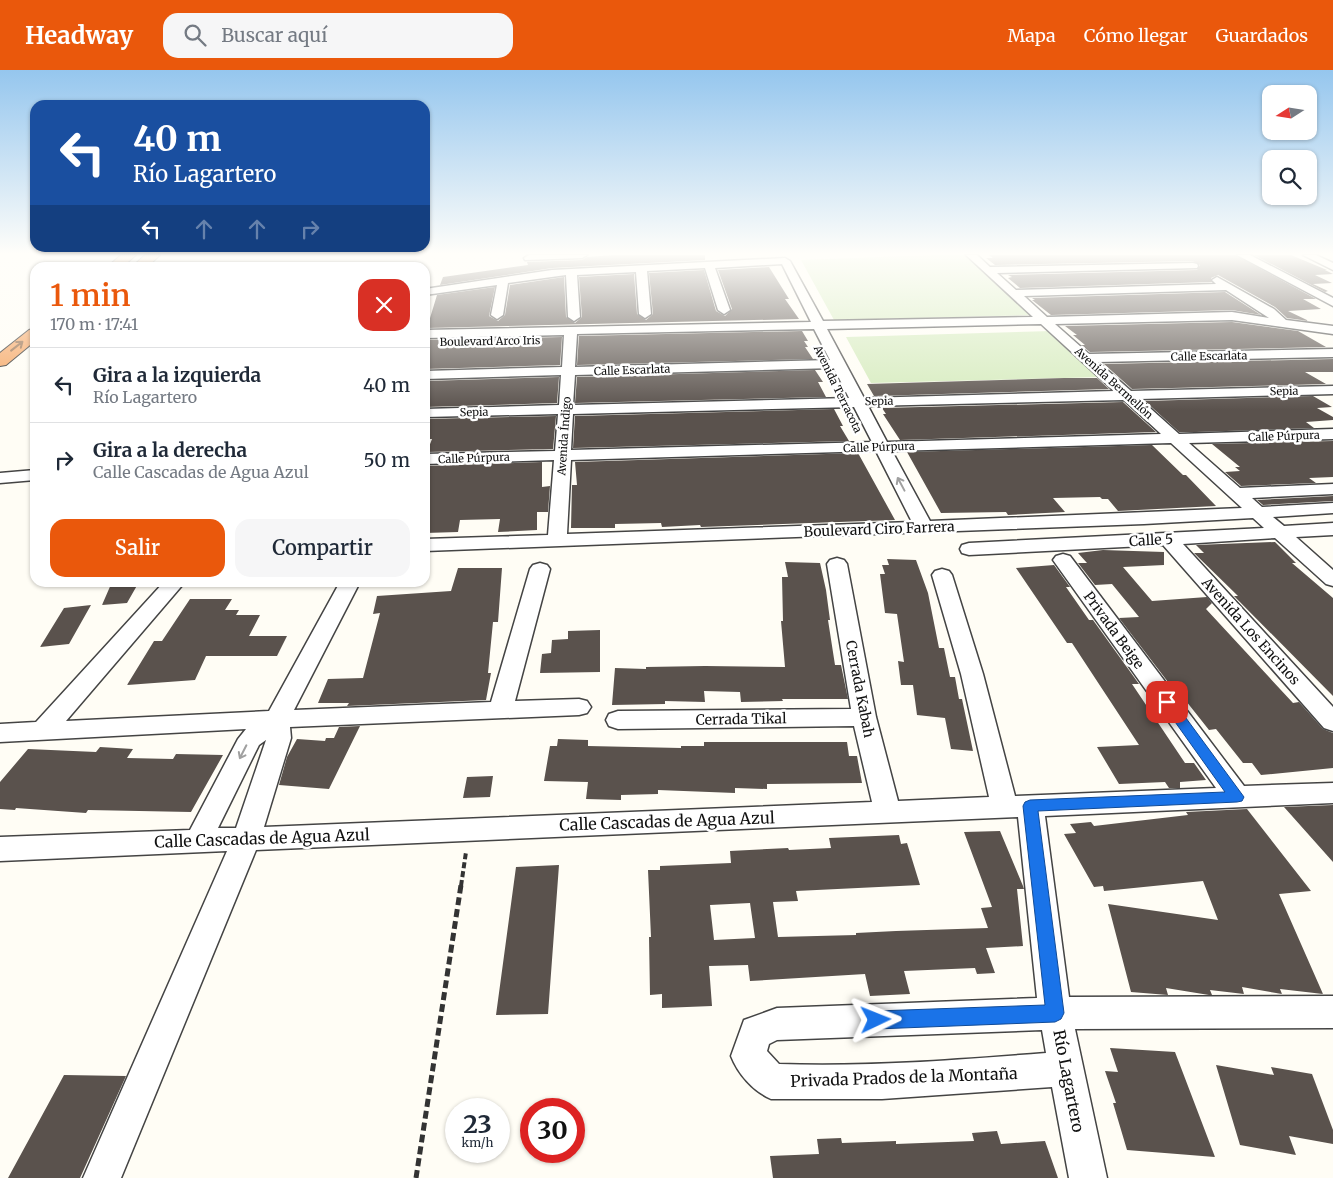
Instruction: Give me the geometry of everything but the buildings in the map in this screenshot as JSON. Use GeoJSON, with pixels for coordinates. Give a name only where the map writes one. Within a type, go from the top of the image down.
{"type":"FeatureCollection","features":[{"type":"Feature","properties":{"kind":"highway"},"geometry":{"type":"LineString","coordinates":[[0,361],[30,324]]}},
{"type":"Feature","properties":{"kind":"street"},"geometry":{"type":"LineString","coordinates":[[497,315],[498,307]]}},
{"type":"Feature","properties":{"kind":"street","name":"Avenida Índigo"},"geometry":{"type":"LineString","coordinates":[[557,540],[572,307]]}},
{"type":"Feature","properties":{"kind":"street"},"geometry":{"type":"LineString","coordinates":[[644,307],[645,314]]}},
{"type":"Feature","properties":{"kind":"street","name":"Avenida Terracota"},"geometry":{"type":"LineString","coordinates":[[801,307],[815,330],[915,527]]}},
{"type":"Feature","properties":{"kind":"street","name":"Avenida Bermellón"},"geometry":{"type":"LineString","coordinates":[[1029,307],[1333,580]]}},
{"type":"Feature","properties":{"kind":"street"},"geometry":{"type":"LineString","coordinates":[[1261,307],[1287,321]]}},
{"type":"Feature","properties":{"kind":"street","name":"Boulevard Arco Iris"},"geometry":{"type":"LineString","coordinates":[[430,334],[572,329],[815,330],[1048,324],[1287,321],[1333,330]]}},
{"type":"Feature","properties":{"kind":"street","name":"Boulevard Arco Iris"},"geometry":{"type":"LineString","coordinates":[[1287,321],[1333,336]]}},
{"type":"Feature","properties":{"kind":"street","name":"Boulevard Arco Iris"},"geometry":{"type":"LineString","coordinates":[[430,342],[572,329]]}},
{"type":"Feature","properties":{"kind":"street","name":"Calle Escarlata"},"geometry":{"type":"LineString","coordinates":[[1086,358],[1333,353]]}},
{"type":"Feature","properties":{"kind":"street","name":"Calle Escarlata"},"geometry":{"type":"LineString","coordinates":[[430,375],[832,364]]}},
{"type":"Feature","properties":{"kind":"street","name":"Sepia"},"geometry":{"type":"LineString","coordinates":[[430,413],[1333,390]]}},
{"type":"Feature","properties":{"kind":"street","name":"Calle Púrpura"},"geometry":{"type":"LineString","coordinates":[[430,459],[1333,434]]}},
{"type":"Feature","properties":{"kind":"street","name":"Avenida Terracota"},"geometry":{"type":"LineString","coordinates":[[874,447],[885,483]]}},
{"type":"Feature","properties":{"kind":"street"},"geometry":{"type":"LineString","coordinates":[[0,478],[30,475]]}},
{"type":"Feature","properties":{"kind":"street"},"geometry":{"type":"LineString","coordinates":[[1236,493],[1333,489]]}},
{"type":"Feature","properties":{"kind":"street","name":"Boulevard Ciro Farrera"},"geometry":{"type":"LineString","coordinates":[[430,545],[1144,519],[1333,508]]}},
{"type":"Feature","properties":{"kind":"street"},"geometry":{"type":"LineString","coordinates":[[898,510],[915,527]]}},
{"type":"Feature","properties":{"kind":"street","name":"Calle 5"},"geometry":{"type":"LineString","coordinates":[[969,549],[1168,540],[1278,531],[1333,529]]}},
{"type":"Feature","properties":{"kind":"street","name":"Avenida Los Encinos"},"geometry":{"type":"LineString","coordinates":[[1168,540],[1333,722]]}},
{"type":"Feature","properties":{"kind":"street","name":"Privada Beige"},"geometry":{"type":"LineString","coordinates":[[1063,560],[1237,797]]}},
{"type":"Feature","properties":{"kind":"street","name":"Cerrada Kabah"},"geometry":{"type":"LineString","coordinates":[[837,564],[864,717],[888,812]]}},
{"type":"Feature","properties":{"kind":"street"},"geometry":{"type":"LineString","coordinates":[[500,711],[540,569]]}},
{"type":"Feature","properties":{"kind":"street","name":"Río Lagartero"},"geometry":{"type":"LineString","coordinates":[[942,575],[972,674],[1017,806],[1088,1178]]}},
{"type":"Feature","properties":{"kind":"street"},"geometry":{"type":"LineString","coordinates":[[42,732],[170,587]]}},
{"type":"Feature","properties":{"kind":"street"},"geometry":{"type":"LineString","coordinates":[[198,841],[250,738],[277,719],[347,587]]}},
{"type":"Feature","properties":{"kind":"street"},"geometry":{"type":"LineString","coordinates":[[0,733],[277,719],[579,707]]}},
{"type":"Feature","properties":{"kind":"street","name":"Cerrada Tikal"},"geometry":{"type":"LineString","coordinates":[[618,720],[864,717]]}},
{"type":"Feature","properties":{"kind":"street"},"geometry":{"type":"LineString","coordinates":[[102,1178],[246,839],[279,738],[277,719]]}},
{"type":"Feature","properties":{"kind":"street","name":"Calle Cascadas de Agua Azul"},"geometry":{"type":"LineString","coordinates":[[0,849],[1333,793]]}},
{"type":"Feature","properties":{"kind":"street"},"geometry":{"type":"LineString","coordinates":[[1055,1013],[1333,1012]]}},
{"type":"Feature","properties":{"kind":"street","name":"Privada Prados de la Montaña"},"geometry":{"type":"LineString","coordinates":[[1055,1013],[777,1024],[756,1032],[748,1056],[771,1081],[815,1083],[948,1078],[1066,1069]]}},
{"type":"Feature","properties":{"kind":"path"},"geometry":{"type":"LineString","coordinates":[[416,1178],[469,829]]}},
{"type":"Feature","properties":{"kind":"green space"},"geometry":{"type":"Polygon","coordinates":[[[827,307],[1024,307],[1033,315],[834,320],[827,307]]]}},
{"type":"Feature","properties":{"kind":"green space"},"geometry":{"type":"Polygon","coordinates":[[[1052,331],[1102,377],[871,383],[846,337],[1052,331]]]}},
{"type":"Feature","properties":{"kind":"route"},"geometry":{"type":"LineString","coordinates":[[876,1020],[1055,1013],[1030,806],[1237,797],[1167,702]]}}]}
